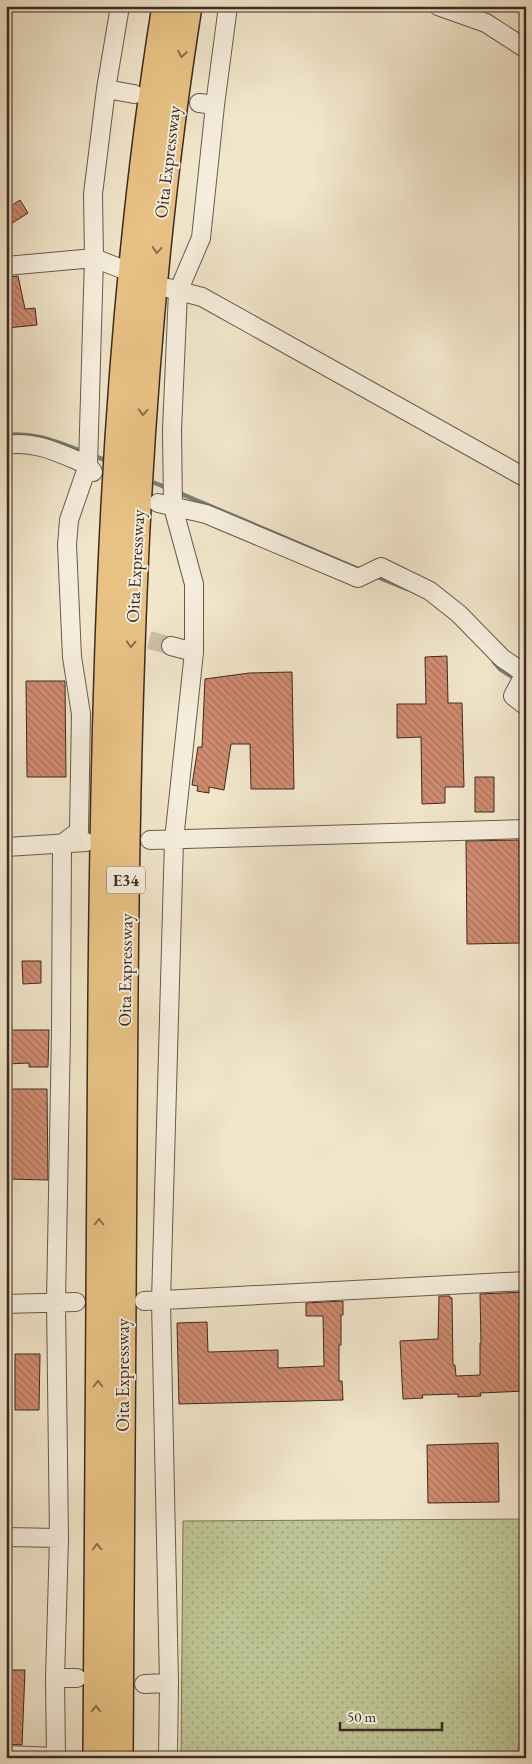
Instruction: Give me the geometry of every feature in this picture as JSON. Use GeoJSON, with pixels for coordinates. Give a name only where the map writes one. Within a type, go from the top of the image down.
{"type":"FeatureCollection","features":[{"type":"Feature","properties":{"kind":"highway","name":"Oita Expressway"},"geometry":{"type":"LineString","coordinates":[[96,1758],[102,843],[107,653],[113,503],[135,225],[154,74],[165,6]]}},
{"type":"Feature","properties":{"kind":"highway","name":"Oita Expressway"},"geometry":{"type":"LineString","coordinates":[[120,1758],[126,823],[130,654],[147,352],[159,227],[189,6]]}},
{"type":"Feature","properties":{"kind":"street"},"geometry":{"type":"LineString","coordinates":[[62,844],[79,831],[81,724],[72,657],[66,545],[69,520],[90,462],[94,258],[93,194],[106,89],[120,6]]}},
{"type":"Feature","properties":{"kind":"street"},"geometry":{"type":"LineString","coordinates":[[168,1758],[169,1683],[153,1301],[174,840],[194,652],[194,584],[169,498],[172,430],[173,290],[201,238],[207,104],[228,6]]}},
{"type":"Feature","properties":{"kind":"street"},"geometry":{"type":"LineString","coordinates":[[438,6],[486,23],[526,49]]}},
{"type":"Feature","properties":{"kind":"street"},"geometry":{"type":"LineString","coordinates":[[106,89],[134,94]]}},
{"type":"Feature","properties":{"kind":"street"},"geometry":{"type":"LineString","coordinates":[[6,266],[94,258],[122,269]]}},
{"type":"Feature","properties":{"kind":"street"},"geometry":{"type":"LineString","coordinates":[[173,290],[202,297],[526,478]]}},
{"type":"Feature","properties":{"kind":"street"},"geometry":{"type":"LineString","coordinates":[[6,445],[18,443],[34,444],[90,462]]}},
{"type":"Feature","properties":{"kind":"street"},"geometry":{"type":"LineString","coordinates":[[169,498],[358,578],[381,567],[430,591],[459,614],[522,679],[513,696],[526,706]]}},
{"type":"Feature","properties":{"kind":"street"},"geometry":{"type":"LineString","coordinates":[[171,646],[194,652]]}},
{"type":"Feature","properties":{"kind":"street"},"geometry":{"type":"LineString","coordinates":[[150,840],[526,829]]}},
{"type":"Feature","properties":{"kind":"street"},"geometry":{"type":"LineString","coordinates":[[6,847],[86,842]]}},
{"type":"Feature","properties":{"kind":"street"},"geometry":{"type":"LineString","coordinates":[[6,1755],[56,1757],[55,1678],[59,1538],[56,1302],[61,1040],[62,844]]}},
{"type":"Feature","properties":{"kind":"street"},"geometry":{"type":"LineString","coordinates":[[153,1301],[526,1281]]}},
{"type":"Feature","properties":{"kind":"street"},"geometry":{"type":"LineString","coordinates":[[6,1304],[76,1302]]}},
{"type":"Feature","properties":{"kind":"street"},"geometry":{"type":"LineString","coordinates":[[6,1537],[59,1538]]}},
{"type":"Feature","properties":{"kind":"street"},"geometry":{"type":"LineString","coordinates":[[55,1678],[77,1678]]}},
{"type":"Feature","properties":{"kind":"street"},"geometry":{"type":"LineString","coordinates":[[144,1684],[169,1683]]}},
{"type":"Feature","properties":{"kind":"green space"},"geometry":{"type":"Polygon","coordinates":[[[526,1519],[526,1758],[181,1758],[183,1521],[526,1519]]]}},
{"type":"Feature","properties":{"kind":"building"},"geometry":{"type":"Polygon","coordinates":[[[20,200],[28,213],[6,227],[6,209],[20,200]]]}},
{"type":"Feature","properties":{"kind":"building"},"geometry":{"type":"Polygon","coordinates":[[[18,276],[25,309],[35,308],[37,325],[7,328],[6,277],[18,276]]]}},
{"type":"Feature","properties":{"kind":"building"},"geometry":{"type":"Polygon","coordinates":[[[447,656],[448,703],[462,703],[464,787],[445,787],[445,803],[422,804],[421,737],[397,738],[397,704],[426,704],[425,657],[447,656]]]}},
{"type":"Feature","properties":{"kind":"building"},"geometry":{"type":"Polygon","coordinates":[[[292,672],[294,789],[251,789],[250,744],[231,744],[224,790],[209,787],[209,793],[197,791],[198,786],[192,785],[198,747],[202,747],[205,679],[249,673],[292,672]]]}},
{"type":"Feature","properties":{"kind":"building"},"geometry":{"type":"Polygon","coordinates":[[[26,681],[65,681],[66,777],[27,777],[26,681]]]}},
{"type":"Feature","properties":{"kind":"building"},"geometry":{"type":"Polygon","coordinates":[[[475,777],[494,777],[494,812],[475,812],[475,777]]]}},
{"type":"Feature","properties":{"kind":"building"},"geometry":{"type":"Polygon","coordinates":[[[519,840],[520,943],[467,944],[466,841],[519,840]]]}},
{"type":"Feature","properties":{"kind":"building"},"geometry":{"type":"Polygon","coordinates":[[[22,961],[41,961],[41,983],[23,984],[22,961]]]}},
{"type":"Feature","properties":{"kind":"building"},"geometry":{"type":"Polygon","coordinates":[[[6,1030],[49,1030],[48,1067],[29,1067],[29,1063],[6,1064],[6,1030]]]}},
{"type":"Feature","properties":{"kind":"building"},"geometry":{"type":"Polygon","coordinates":[[[6,1089],[47,1089],[48,1180],[6,1179],[6,1089]]]}},
{"type":"Feature","properties":{"kind":"building"},"geometry":{"type":"Polygon","coordinates":[[[526,1292],[526,1391],[480,1393],[481,1396],[458,1397],[458,1394],[422,1395],[423,1398],[403,1399],[400,1341],[438,1339],[439,1296],[450,1296],[452,1298],[453,1365],[455,1365],[456,1376],[480,1375],[480,1294],[526,1292]]]}},
{"type":"Feature","properties":{"kind":"building"},"geometry":{"type":"Polygon","coordinates":[[[343,1301],[341,1345],[339,1345],[339,1381],[342,1381],[343,1400],[179,1404],[177,1323],[207,1322],[208,1352],[278,1350],[278,1368],[324,1366],[323,1316],[306,1316],[306,1303],[343,1301]]]}},
{"type":"Feature","properties":{"kind":"building"},"geometry":{"type":"Polygon","coordinates":[[[15,1354],[40,1354],[39,1410],[15,1410],[15,1354]]]}},
{"type":"Feature","properties":{"kind":"building"},"geometry":{"type":"Polygon","coordinates":[[[498,1443],[499,1502],[428,1503],[427,1445],[498,1443]]]}},
{"type":"Feature","properties":{"kind":"building"},"geometry":{"type":"Polygon","coordinates":[[[6,1670],[25,1670],[22,1745],[6,1744],[6,1670]]]}},
{"type":"Feature","properties":{"kind":"waterway"},"geometry":{"type":"LineString","coordinates":[[521,6],[526,9]]}},
{"type":"Feature","properties":{"kind":"waterway"},"geometry":{"type":"LineString","coordinates":[[6,435],[37,436],[84,452]]}},
{"type":"Feature","properties":{"kind":"waterway"},"geometry":{"type":"LineString","coordinates":[[92,455],[110,462]]}},
{"type":"Feature","properties":{"kind":"waterway"},"geometry":{"type":"LineString","coordinates":[[155,483],[167,488]]}},
{"type":"Feature","properties":{"kind":"waterway"},"geometry":{"type":"LineString","coordinates":[[177,492],[363,571]]}},
{"type":"Feature","properties":{"kind":"waterway"},"geometry":{"type":"LineString","coordinates":[[375,576],[407,589]]}},
{"type":"Feature","properties":{"kind":"waterway"},"geometry":{"type":"LineString","coordinates":[[494,662],[500,669],[517,680]]}},
{"type":"Feature","properties":{"kind":"tunnel"},"geometry":{"type":"LineString","coordinates":[[123,633],[171,646]]}}]}
